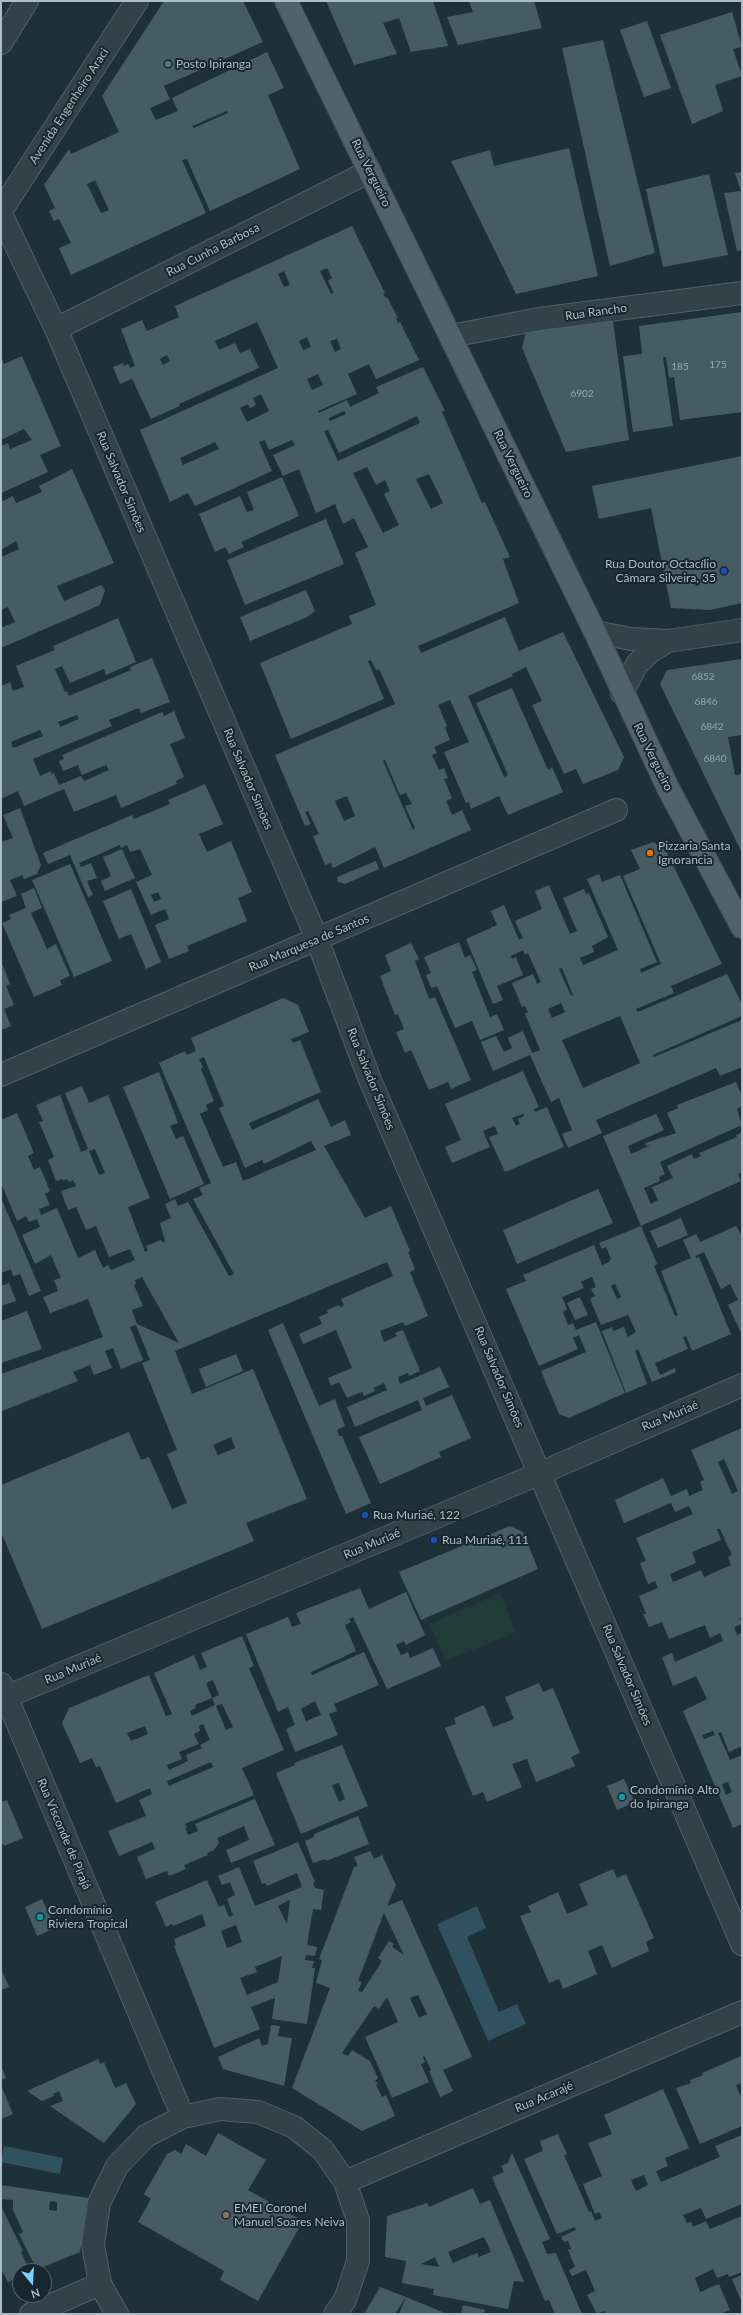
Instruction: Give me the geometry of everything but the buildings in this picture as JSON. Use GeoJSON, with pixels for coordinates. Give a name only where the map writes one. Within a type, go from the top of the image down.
{"type":"FeatureCollection","features":[{"type":"Feature","properties":{"kind":"main road","name":"Rua Vergueiro"},"geometry":{"type":"LineString","coordinates":[[286,1],[595,632],[622,693],[668,788],[742,927]]}},
{"type":"Feature","properties":{"kind":"street"},"geometry":{"type":"LineString","coordinates":[[1,43],[27,1]]}},
{"type":"Feature","properties":{"kind":"street","name":"Avenida Engenheiro Araci"},"geometry":{"type":"LineString","coordinates":[[1,211],[137,1]]}},
{"type":"Feature","properties":{"kind":"street","name":"Rua Cunha Barbosa"},"geometry":{"type":"LineString","coordinates":[[56,329],[370,171]]}},
{"type":"Feature","properties":{"kind":"street","name":"Rua Salvador Simões"},"geometry":{"type":"LineString","coordinates":[[1,214],[56,329],[317,939],[370,1080],[541,1473],[742,1944]]}},
{"type":"Feature","properties":{"kind":"street","name":"Rua Rancho"},"geometry":{"type":"LineString","coordinates":[[451,336],[539,319],[742,293]]}},
{"type":"Feature","properties":{"kind":"street"},"geometry":{"type":"LineString","coordinates":[[595,632],[631,639],[668,641],[742,630]]}},
{"type":"Feature","properties":{"kind":"street"},"geometry":{"type":"LineString","coordinates":[[622,693],[637,664],[651,651],[668,641]]}},
{"type":"Feature","properties":{"kind":"street","name":"Rua Marquesa de Santos"},"geometry":{"type":"LineString","coordinates":[[1,1074],[616,810]]}},
{"type":"Feature","properties":{"kind":"street","name":"Rua Muriaé"},"geometry":{"type":"LineString","coordinates":[[3,1693],[541,1473],[742,1385]]}},
{"type":"Feature","properties":{"kind":"street","name":"Rua Visconde de Pirajá"},"geometry":{"type":"LineString","coordinates":[[3,1693],[183,2116]]}},
{"type":"Feature","properties":{"kind":"street","name":"Rua Acarajé"},"geometry":{"type":"LineString","coordinates":[[345,2182],[742,2012]]}},
{"type":"Feature","properties":{"kind":"street"},"geometry":{"type":"LineString","coordinates":[[117,2314],[100,2284],[94,2244],[100,2203],[117,2166],[146,2136],[183,2116],[220,2109],[258,2112],[294,2127],[323,2150],[345,2182],[358,2220],[358,2261],[345,2300],[335,2314]]}},
{"type":"Feature","properties":{"kind":"street"},"geometry":{"type":"LineString","coordinates":[[31,2314],[100,2284]]}},
{"type":"Feature","properties":{"kind":"green space"},"geometry":{"type":"Polygon","coordinates":[[[500,1593],[516,1632],[446,1661],[430,1624],[500,1593]]]}},
{"type":"Feature","properties":{"kind":"water"},"geometry":{"type":"Polygon","coordinates":[[[477,1906],[486,1928],[467,1937],[499,2012],[517,2004],[526,2024],[488,2041],[437,1924],[477,1906]]]}},
{"type":"Feature","properties":{"kind":"water"},"geometry":{"type":"Polygon","coordinates":[[[4,2146],[63,2158],[60,2174],[1,2162],[4,2146]]]}},
{"type":"Feature","properties":{"kind":"place","name":"Posto Ipiranga"},"geometry":{"type":"Point","coordinates":[168,64]}},
{"type":"Feature","properties":{"kind":"place","name":"Rua Doutor Octacílio Câmara Silveira, 35"},"geometry":{"type":"Point","coordinates":[724,571]}},
{"type":"Feature","properties":{"kind":"place","name":"Pizzaria Santa Ignorancia"},"geometry":{"type":"Point","coordinates":[650,853]}},
{"type":"Feature","properties":{"kind":"place","name":"Rua Muriaé, 122"},"geometry":{"type":"Point","coordinates":[365,1515]}},
{"type":"Feature","properties":{"kind":"place","name":"Rua Muriaé, 111"},"geometry":{"type":"Point","coordinates":[434,1540]}},
{"type":"Feature","properties":{"kind":"place","name":"Condomínio Alto do Ipiranga"},"geometry":{"type":"Point","coordinates":[622,1797]}},
{"type":"Feature","properties":{"kind":"place","name":"Condomínio Riviera Tropical"},"geometry":{"type":"Point","coordinates":[40,1917]}},
{"type":"Feature","properties":{"kind":"place","name":"EMEI Coronel Manuel Soares Neiva"},"geometry":{"type":"Point","coordinates":[226,2215]}}]}
